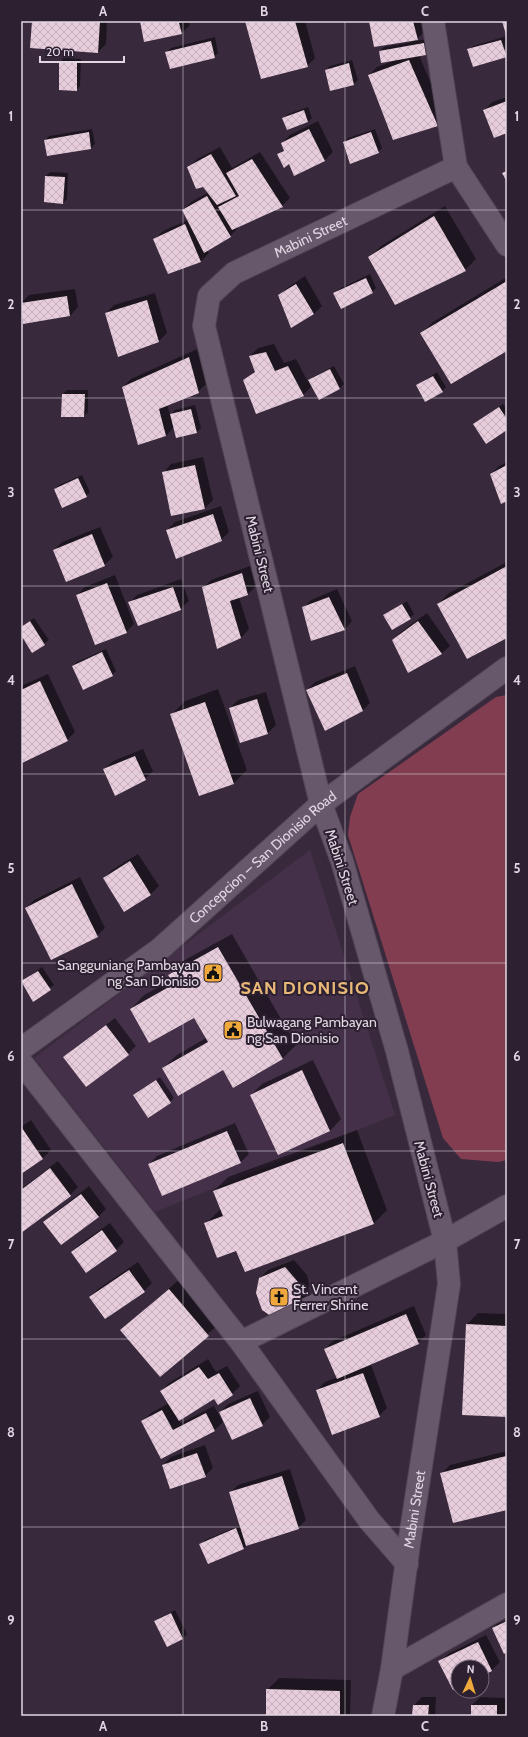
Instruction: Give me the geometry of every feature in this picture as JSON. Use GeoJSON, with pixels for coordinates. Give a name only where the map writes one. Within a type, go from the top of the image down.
{"type":"FeatureCollection","features":[{"type":"Feature","properties":{"kind":"street"},"geometry":{"type":"LineString","coordinates":[[433,21],[456,167],[507,245]]}},
{"type":"Feature","properties":{"kind":"street","name":"Mabini Street"},"geometry":{"type":"LineString","coordinates":[[392,1669],[449,1284],[445,1241],[397,1051],[342,861],[321,804],[204,326],[209,296],[234,273],[456,167]]}},
{"type":"Feature","properties":{"kind":"street","name":"Concepcion – San Dionisio Road"},"geometry":{"type":"LineString","coordinates":[[21,1049],[160,949],[321,804],[507,668]]}},
{"type":"Feature","properties":{"kind":"street"},"geometry":{"type":"LineString","coordinates":[[21,1062],[241,1342],[369,1520],[407,1564]]}},
{"type":"Feature","properties":{"kind":"street"},"geometry":{"type":"LineString","coordinates":[[241,1342],[445,1241],[507,1206]]}},
{"type":"Feature","properties":{"kind":"street"},"geometry":{"type":"LineString","coordinates":[[383,1716],[392,1669],[507,1604]]}},
{"type":"Feature","properties":{"kind":"shaded area"},"geometry":{"type":"Polygon","coordinates":[[[507,695],[507,1160],[498,1162],[461,1159],[443,1138],[348,835],[350,817],[358,794],[496,697],[507,695]]]}},
{"type":"Feature","properties":{"kind":"shaded area"},"geometry":{"type":"Polygon","coordinates":[[[310,850],[395,1115],[155,1212],[34,1058],[310,850]]]}},
{"type":"Feature","properties":{"kind":"building"},"geometry":{"type":"Polygon","coordinates":[[[32,21],[100,21],[98,53],[30,48],[32,21]]]}},
{"type":"Feature","properties":{"kind":"building"},"geometry":{"type":"Polygon","coordinates":[[[140,21],[183,21],[179,23],[182,34],[144,42],[140,21]]]}},
{"type":"Feature","properties":{"kind":"building"},"geometry":{"type":"Polygon","coordinates":[[[245,21],[295,21],[308,67],[261,79],[245,21]]]}},
{"type":"Feature","properties":{"kind":"building"},"geometry":{"type":"Polygon","coordinates":[[[369,21],[413,21],[418,40],[374,47],[369,21]]]}},
{"type":"Feature","properties":{"kind":"building"},"geometry":{"type":"Polygon","coordinates":[[[502,21],[507,21],[507,38],[502,21]]]}},
{"type":"Feature","properties":{"kind":"building"},"geometry":{"type":"Polygon","coordinates":[[[501,40],[507,57],[473,67],[467,49],[501,40]]]}},
{"type":"Feature","properties":{"kind":"building"},"geometry":{"type":"Polygon","coordinates":[[[211,41],[215,58],[170,69],[165,52],[211,41]]]}},
{"type":"Feature","properties":{"kind":"building"},"geometry":{"type":"Polygon","coordinates":[[[424,43],[426,55],[381,63],[379,51],[424,43]]]}},
{"type":"Feature","properties":{"kind":"building"},"geometry":{"type":"Polygon","coordinates":[[[409,60],[438,126],[393,140],[368,75],[409,60]]]}},
{"type":"Feature","properties":{"kind":"building"},"geometry":{"type":"Polygon","coordinates":[[[59,62],[77,62],[77,91],[59,90],[59,62]]]}},
{"type":"Feature","properties":{"kind":"building"},"geometry":{"type":"Polygon","coordinates":[[[349,63],[354,85],[330,91],[325,70],[349,63]]]}},
{"type":"Feature","properties":{"kind":"building"},"geometry":{"type":"Polygon","coordinates":[[[507,101],[507,133],[494,138],[483,110],[507,101]]]}},
{"type":"Feature","properties":{"kind":"building"},"geometry":{"type":"Polygon","coordinates":[[[304,110],[308,122],[287,130],[282,118],[304,110]]]}},
{"type":"Feature","properties":{"kind":"building"},"geometry":{"type":"Polygon","coordinates":[[[309,129],[325,161],[294,176],[289,164],[284,168],[277,154],[284,151],[281,143],[309,129]]]}},
{"type":"Feature","properties":{"kind":"building"},"geometry":{"type":"Polygon","coordinates":[[[89,132],[91,149],[47,156],[44,140],[89,132]]]}},
{"type":"Feature","properties":{"kind":"building"},"geometry":{"type":"Polygon","coordinates":[[[371,132],[379,153],[350,164],[343,142],[371,132]]]}},
{"type":"Feature","properties":{"kind":"building"},"geometry":{"type":"Polygon","coordinates":[[[211,154],[236,196],[217,205],[203,187],[196,189],[187,167],[211,154]]]}},
{"type":"Feature","properties":{"kind":"building"},"geometry":{"type":"Polygon","coordinates":[[[252,159],[283,207],[232,230],[218,207],[239,196],[226,173],[252,159]]]}},
{"type":"Feature","properties":{"kind":"building"},"geometry":{"type":"Polygon","coordinates":[[[507,171],[507,182],[502,173],[507,171]]]}},
{"type":"Feature","properties":{"kind":"building"},"geometry":{"type":"Polygon","coordinates":[[[45,176],[65,177],[63,204],[44,202],[45,176]]]}},
{"type":"Feature","properties":{"kind":"building"},"geometry":{"type":"Polygon","coordinates":[[[207,196],[231,237],[204,253],[182,210],[207,196]]]}},
{"type":"Feature","properties":{"kind":"building"},"geometry":{"type":"Polygon","coordinates":[[[434,216],[466,271],[395,305],[368,257],[434,216]]]}},
{"type":"Feature","properties":{"kind":"building"},"geometry":{"type":"Polygon","coordinates":[[[185,224],[201,262],[168,274],[153,239],[185,224]]]}},
{"type":"Feature","properties":{"kind":"building"},"geometry":{"type":"Polygon","coordinates":[[[366,278],[373,293],[341,309],[333,293],[366,278]]]}},
{"type":"Feature","properties":{"kind":"building"},"geometry":{"type":"Polygon","coordinates":[[[507,281],[507,351],[451,384],[420,333],[507,281]]]}},
{"type":"Feature","properties":{"kind":"building"},"geometry":{"type":"Polygon","coordinates":[[[296,284],[314,314],[291,328],[278,295],[296,284]]]}},
{"type":"Feature","properties":{"kind":"building"},"geometry":{"type":"Polygon","coordinates":[[[67,296],[70,316],[23,324],[21,303],[67,296]]]}},
{"type":"Feature","properties":{"kind":"building"},"geometry":{"type":"Polygon","coordinates":[[[147,300],[159,342],[118,357],[105,313],[147,300]]]}},
{"type":"Feature","properties":{"kind":"building"},"geometry":{"type":"Polygon","coordinates":[[[266,352],[275,371],[288,366],[304,396],[256,414],[243,380],[255,372],[249,356],[266,352]]]}},
{"type":"Feature","properties":{"kind":"building"},"geometry":{"type":"Polygon","coordinates":[[[189,357],[199,393],[159,409],[166,436],[138,445],[122,387],[189,357]]]}},
{"type":"Feature","properties":{"kind":"building"},"geometry":{"type":"Polygon","coordinates":[[[330,369],[340,389],[319,400],[308,380],[330,369]]]}},
{"type":"Feature","properties":{"kind":"building"},"geometry":{"type":"Polygon","coordinates":[[[433,376],[443,392],[425,402],[416,385],[433,376]]]}},
{"type":"Feature","properties":{"kind":"building"},"geometry":{"type":"Polygon","coordinates":[[[62,394],[85,394],[84,417],[61,417],[62,394]]]}},
{"type":"Feature","properties":{"kind":"building"},"geometry":{"type":"Polygon","coordinates":[[[499,407],[507,419],[507,430],[486,444],[473,424],[499,407]]]}},
{"type":"Feature","properties":{"kind":"building"},"geometry":{"type":"Polygon","coordinates":[[[191,409],[197,433],[176,438],[170,414],[191,409]]]}},
{"type":"Feature","properties":{"kind":"building"},"geometry":{"type":"Polygon","coordinates":[[[195,465],[205,509],[171,516],[162,472],[195,465]]]}},
{"type":"Feature","properties":{"kind":"building"},"geometry":{"type":"Polygon","coordinates":[[[507,465],[507,501],[501,504],[490,474],[507,465]]]}},
{"type":"Feature","properties":{"kind":"building"},"geometry":{"type":"Polygon","coordinates":[[[78,478],[87,497],[62,508],[54,489],[78,478]]]}},
{"type":"Feature","properties":{"kind":"building"},"geometry":{"type":"Polygon","coordinates":[[[213,514],[222,541],[176,559],[166,530],[213,514]]]}},
{"type":"Feature","properties":{"kind":"building"},"geometry":{"type":"Polygon","coordinates":[[[92,534],[105,566],[66,582],[53,550],[92,534]]]}},
{"type":"Feature","properties":{"kind":"building"},"geometry":{"type":"Polygon","coordinates":[[[505,567],[507,571],[507,638],[467,659],[437,604],[505,567]]]}},
{"type":"Feature","properties":{"kind":"building"},"geometry":{"type":"Polygon","coordinates":[[[242,573],[248,595],[230,601],[241,638],[217,649],[202,587],[242,573]]]}},
{"type":"Feature","properties":{"kind":"building"},"geometry":{"type":"Polygon","coordinates":[[[107,583],[127,633],[95,645],[76,595],[107,583]]]}},
{"type":"Feature","properties":{"kind":"building"},"geometry":{"type":"Polygon","coordinates":[[[173,587],[181,610],[138,626],[128,602],[173,587]]]}},
{"type":"Feature","properties":{"kind":"building"},"geometry":{"type":"Polygon","coordinates":[[[329,597],[345,630],[311,641],[302,607],[329,597]]]}},
{"type":"Feature","properties":{"kind":"building"},"geometry":{"type":"Polygon","coordinates":[[[402,604],[411,619],[392,630],[383,615],[402,604]]]}},
{"type":"Feature","properties":{"kind":"building"},"geometry":{"type":"Polygon","coordinates":[[[30,621],[45,645],[32,653],[21,635],[21,627],[30,621]]]}},
{"type":"Feature","properties":{"kind":"building"},"geometry":{"type":"Polygon","coordinates":[[[418,621],[442,654],[408,673],[392,640],[418,621]]]}},
{"type":"Feature","properties":{"kind":"building"},"geometry":{"type":"Polygon","coordinates":[[[102,652],[113,676],[83,690],[72,666],[102,652]]]}},
{"type":"Feature","properties":{"kind":"building"},"geometry":{"type":"Polygon","coordinates":[[[347,673],[363,711],[325,731],[306,690],[347,673]]]}},
{"type":"Feature","properties":{"kind":"building"},"geometry":{"type":"Polygon","coordinates":[[[40,681],[68,741],[22,763],[21,690],[40,681]]]}},
{"type":"Feature","properties":{"kind":"building"},"geometry":{"type":"Polygon","coordinates":[[[257,699],[268,734],[240,743],[229,708],[257,699]]]}},
{"type":"Feature","properties":{"kind":"building"},"geometry":{"type":"Polygon","coordinates":[[[205,702],[234,784],[199,796],[170,714],[205,702]]]}},
{"type":"Feature","properties":{"kind":"building"},"geometry":{"type":"Polygon","coordinates":[[[135,756],[146,780],[115,796],[103,769],[135,756]]]}},
{"type":"Feature","properties":{"kind":"building"},"geometry":{"type":"Polygon","coordinates":[[[130,861],[151,895],[124,912],[103,878],[130,861]]]}},
{"type":"Feature","properties":{"kind":"building"},"geometry":{"type":"Polygon","coordinates":[[[72,884],[98,937],[51,960],[25,908],[72,884]]]}},
{"type":"Feature","properties":{"kind":"building","name":"Bulwagang Pambayan ng San Dionisio"},"geometry":{"type":"Polygon","coordinates":[[[218,947],[283,1059],[233,1088],[223,1070],[178,1096],[162,1068],[208,1042],[194,1018],[149,1043],[130,1009],[174,984],[168,975],[218,947]]]}},
{"type":"Feature","properties":{"kind":"building"},"geometry":{"type":"Polygon","coordinates":[[[38,971],[51,990],[33,1002],[21,981],[38,971]]]}},
{"type":"Feature","properties":{"kind":"building"},"geometry":{"type":"Polygon","coordinates":[[[106,1025],[129,1055],[86,1087],[63,1057],[106,1025]]]}},
{"type":"Feature","properties":{"kind":"building"},"geometry":{"type":"Polygon","coordinates":[[[302,1070],[330,1131],[278,1155],[250,1095],[302,1070]]]}},
{"type":"Feature","properties":{"kind":"building"},"geometry":{"type":"Polygon","coordinates":[[[156,1080],[171,1103],[148,1118],[133,1095],[156,1080]]]}},
{"type":"Feature","properties":{"kind":"building"},"geometry":{"type":"Polygon","coordinates":[[[22,1128],[43,1159],[21,1174],[21,1129],[22,1128]]]}},
{"type":"Feature","properties":{"kind":"building"},"geometry":{"type":"Polygon","coordinates":[[[227,1131],[241,1163],[162,1196],[148,1164],[227,1131]]]}},
{"type":"Feature","properties":{"kind":"building"},"geometry":{"type":"Polygon","coordinates":[[[343,1143],[374,1224],[245,1272],[236,1251],[217,1258],[204,1223],[223,1216],[213,1191],[343,1143]]]}},
{"type":"Feature","properties":{"kind":"building"},"geometry":{"type":"Polygon","coordinates":[[[50,1168],[71,1196],[21,1233],[21,1190],[50,1168]]]}},
{"type":"Feature","properties":{"kind":"building"},"geometry":{"type":"Polygon","coordinates":[[[81,1194],[99,1217],[61,1245],[43,1222],[81,1194]]]}},
{"type":"Feature","properties":{"kind":"building"},"geometry":{"type":"Polygon","coordinates":[[[102,1230],[117,1251],[86,1273],[71,1252],[102,1230]]]}},
{"type":"Feature","properties":{"kind":"building","name":"St. Vincent Ferrer Shrine"},"geometry":{"type":"Polygon","coordinates":[[[285,1267],[299,1283],[301,1293],[299,1309],[278,1321],[262,1310],[256,1293],[259,1278],[285,1267]]]}},
{"type":"Feature","properties":{"kind":"building"},"geometry":{"type":"Polygon","coordinates":[[[129,1270],[145,1292],[105,1319],[89,1297],[129,1270]]]}},
{"type":"Feature","properties":{"kind":"building"},"geometry":{"type":"Polygon","coordinates":[[[169,1289],[209,1336],[160,1377],[120,1330],[169,1289]]]}},
{"type":"Feature","properties":{"kind":"building"},"geometry":{"type":"Polygon","coordinates":[[[406,1314],[419,1344],[337,1379],[324,1349],[406,1314]]]}},
{"type":"Feature","properties":{"kind":"building"},"geometry":{"type":"Polygon","coordinates":[[[466,1324],[507,1326],[507,1417],[462,1415],[466,1324]]]}},
{"type":"Feature","properties":{"kind":"building"},"geometry":{"type":"Polygon","coordinates":[[[199,1367],[208,1379],[219,1373],[233,1395],[218,1405],[214,1399],[179,1421],[160,1391],[199,1367]]]}},
{"type":"Feature","properties":{"kind":"building"},"geometry":{"type":"Polygon","coordinates":[[[363,1373],[380,1417],[332,1435],[316,1390],[363,1373]]]}},
{"type":"Feature","properties":{"kind":"building"},"geometry":{"type":"Polygon","coordinates":[[[250,1398],[263,1426],[232,1440],[219,1412],[250,1398]]]}},
{"type":"Feature","properties":{"kind":"building"},"geometry":{"type":"Polygon","coordinates":[[[162,1410],[173,1430],[206,1413],[215,1431],[161,1459],[141,1421],[162,1410]]]}},
{"type":"Feature","properties":{"kind":"building"},"geometry":{"type":"Polygon","coordinates":[[[197,1453],[206,1477],[170,1489],[162,1465],[197,1453]]]}},
{"type":"Feature","properties":{"kind":"building"},"geometry":{"type":"Polygon","coordinates":[[[506,1456],[507,1510],[453,1523],[440,1473],[506,1456]]]}},
{"type":"Feature","properties":{"kind":"building"},"geometry":{"type":"Polygon","coordinates":[[[282,1476],[299,1529],[246,1546],[229,1492],[282,1476]]]}},
{"type":"Feature","properties":{"kind":"building"},"geometry":{"type":"Polygon","coordinates":[[[236,1528],[244,1549],[208,1564],[199,1544],[236,1528]]]}},
{"type":"Feature","properties":{"kind":"building"},"geometry":{"type":"Polygon","coordinates":[[[171,1613],[183,1639],[167,1647],[154,1621],[171,1613]]]}},
{"type":"Feature","properties":{"kind":"building"},"geometry":{"type":"Polygon","coordinates":[[[507,1621],[507,1652],[504,1654],[492,1628],[507,1621]]]}},
{"type":"Feature","properties":{"kind":"building"},"geometry":{"type":"Polygon","coordinates":[[[478,1642],[486,1659],[450,1659],[450,1684],[438,1661],[478,1642]]]}},
{"type":"Feature","properties":{"kind":"building"},"geometry":{"type":"Polygon","coordinates":[[[266,1689],[340,1691],[340,1716],[266,1716],[266,1689]]]}},
{"type":"Feature","properties":{"kind":"building"},"geometry":{"type":"Polygon","coordinates":[[[413,1705],[429,1705],[428,1716],[412,1716],[413,1705]]]}},
{"type":"Feature","properties":{"kind":"building"},"geometry":{"type":"Polygon","coordinates":[[[471,1705],[497,1705],[497,1716],[471,1716],[471,1705]]]}},
{"type":"Feature","properties":{"kind":"place","name":"Sangguniang Pambayan ng San Dionisio"},"geometry":{"type":"Point","coordinates":[213,973]}},
{"type":"Feature","properties":{"kind":"place","name":"Bulwagang Pambayan ng San Dionisio"},"geometry":{"type":"Point","coordinates":[233,1030]}},
{"type":"Feature","properties":{"kind":"place","name":"St. Vincent Ferrer Shrine"},"geometry":{"type":"Point","coordinates":[279,1297]}},
{"type":"Feature","properties":{"kind":"district","name":"SAN DIONISIO"},"geometry":{"type":"Point","coordinates":[305,988]}}]}
